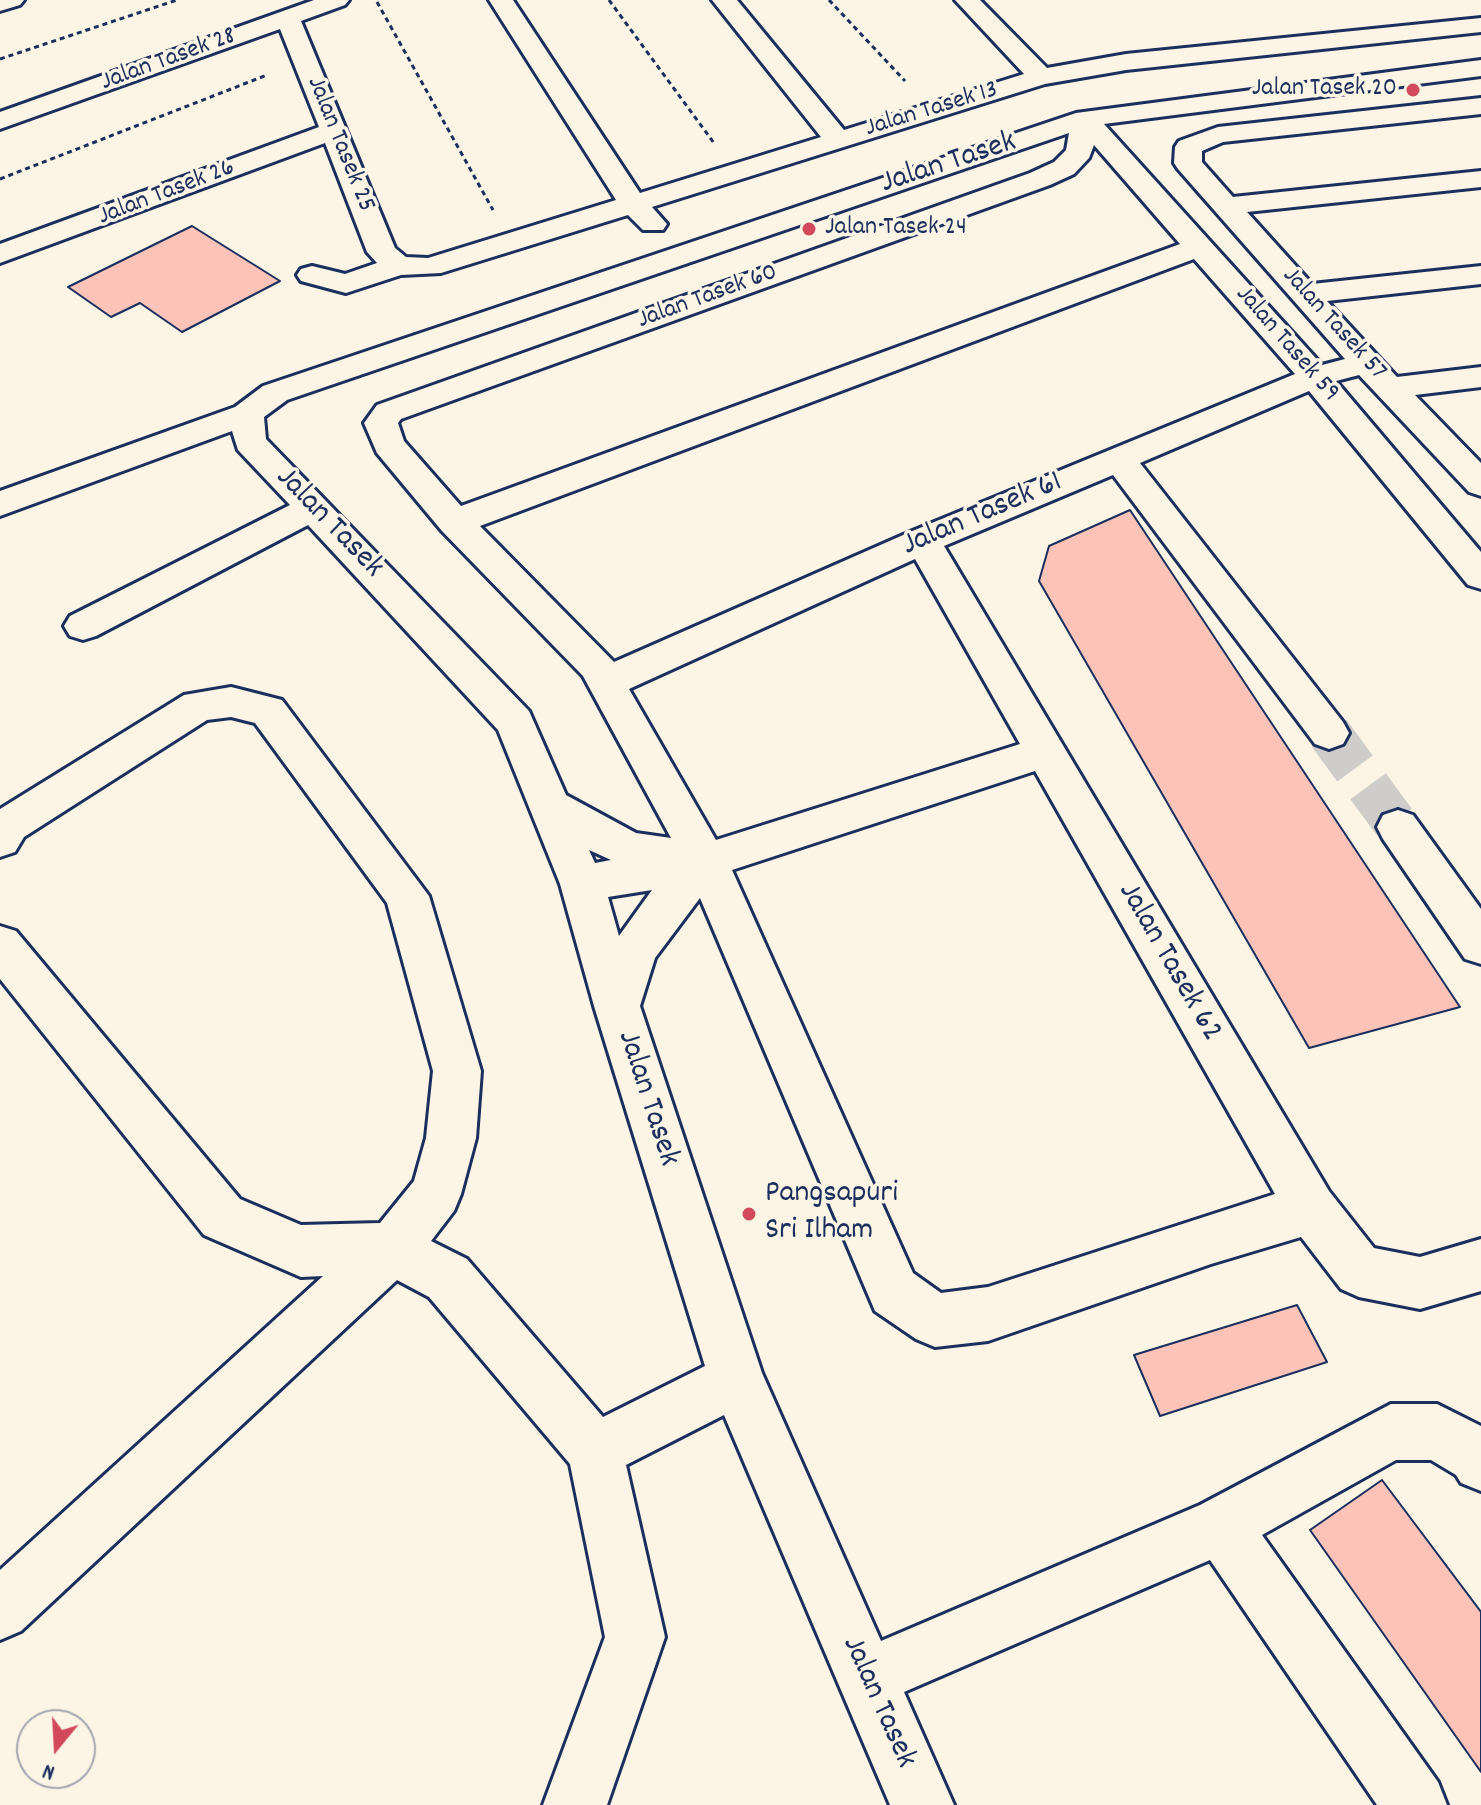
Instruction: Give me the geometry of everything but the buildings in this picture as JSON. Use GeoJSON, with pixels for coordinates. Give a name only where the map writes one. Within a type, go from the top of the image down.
{"type":"FeatureCollection","features":[{"type":"Feature","properties":{"kind":"street"},"geometry":{"type":"LineString","coordinates":[[0,4],[12,0]]}},
{"type":"Feature","properties":{"kind":"street","name":"Jalan Tasek 28"},"geometry":{"type":"LineString","coordinates":[[0,121],[337,0]]}},
{"type":"Feature","properties":{"kind":"street"},"geometry":{"type":"LineString","coordinates":[[501,0],[633,204],[683,254]]}},
{"type":"Feature","properties":{"kind":"street"},"geometry":{"type":"LineString","coordinates":[[724,0],[838,140]]}},
{"type":"Feature","properties":{"kind":"street"},"geometry":{"type":"LineString","coordinates":[[967,0],[1041,77]]}},
{"type":"Feature","properties":{"kind":"street","name":"Jalan Tasek 25"},"geometry":{"type":"LineString","coordinates":[[288,18],[382,252],[398,266]]}},
{"type":"Feature","properties":{"kind":"street","name":"Jalan Tasek 13"},"geometry":{"type":"LineString","coordinates":[[312,275],[346,284],[398,266],[430,267],[1041,77],[1126,62],[1481,25]]}},
{"type":"Feature","properties":{"kind":"street","name":"Jalan Tasek"},"geometry":{"type":"LineString","coordinates":[[922,1805],[736,1379],[617,1006],[582,884],[515,722],[250,442],[247,414],[275,393],[1085,119],[1481,68]]}},
{"type":"Feature","properties":{"kind":"street","name":"Jalan Tasek 57"},"geometry":{"type":"LineString","coordinates":[[1481,106],[1218,135],[1189,147],[1188,163],[1366,363],[1481,484]]}},
{"type":"Feature","properties":{"kind":"street"},"geometry":{"type":"LineString","coordinates":[[1040,179],[1064,168],[1079,152],[1085,119]]}},
{"type":"Feature","properties":{"kind":"street","name":"Jalan Tasek 59"},"geometry":{"type":"LineString","coordinates":[[1085,119],[1315,377],[1481,576]]}},
{"type":"Feature","properties":{"kind":"street","name":"Jalan Tasek 26"},"geometry":{"type":"LineString","coordinates":[[0,254],[333,131]]}},
{"type":"Feature","properties":{"kind":"street"},"geometry":{"type":"LineString","coordinates":[[1040,179],[1144,185]]}},
{"type":"Feature","properties":{"kind":"street","name":"Jalan Tasek 60"},"geometry":{"type":"LineString","coordinates":[[455,522],[389,445],[381,423],[389,412],[1040,179]]}},
{"type":"Feature","properties":{"kind":"street"},"geometry":{"type":"LineString","coordinates":[[1226,206],[1481,179]]}},
{"type":"Feature","properties":{"kind":"street"},"geometry":{"type":"LineString","coordinates":[[1198,247],[455,522],[597,666],[706,861],[894,1292],[935,1320],[988,1314],[1211,1238],[1311,1209]]}},
{"type":"Feature","properties":{"kind":"street"},"geometry":{"type":"LineString","coordinates":[[1307,294],[1481,275]]}},
{"type":"Feature","properties":{"kind":"street","name":"Jalan Tasek 61"},"geometry":{"type":"LineString","coordinates":[[605,683],[923,541],[1315,377],[1366,363]]}},
{"type":"Feature","properties":{"kind":"street"},"geometry":{"type":"LineString","coordinates":[[1390,388],[1481,377]]}},
{"type":"Feature","properties":{"kind":"street"},"geometry":{"type":"LineString","coordinates":[[0,504],[247,414]]}},
{"type":"Feature","properties":{"kind":"street"},"geometry":{"type":"LineString","coordinates":[[1119,459],[1329,733]]}},
{"type":"Feature","properties":{"kind":"street"},"geometry":{"type":"LineString","coordinates":[[83,626],[313,508]]}},
{"type":"Feature","properties":{"kind":"street","name":"Jalan Tasek 62"},"geometry":{"type":"LineString","coordinates":[[923,541],[1311,1209],[1359,1271],[1420,1283],[1481,1265]]}},
{"type":"Feature","properties":{"kind":"street"},"geometry":{"type":"LineString","coordinates":[[0,840],[9,825],[198,706],[231,702],[268,711],[407,896],[457,1071],[451,1138],[436,1194],[392,1249],[0,1610]]}},
{"type":"Feature","properties":{"kind":"street"},"geometry":{"type":"LineString","coordinates":[[582,884],[706,861],[1046,752]]}},
{"type":"Feature","properties":{"kind":"street"},"geometry":{"type":"LineString","coordinates":[[551,807],[587,830],[631,850],[706,861]]}},
{"type":"Feature","properties":{"kind":"street"},"geometry":{"type":"LineString","coordinates":[[1398,827],[1481,945]]}},
{"type":"Feature","properties":{"kind":"street"},"geometry":{"type":"LineString","coordinates":[[617,1006],[635,950],[668,903],[706,861]]}},
{"type":"Feature","properties":{"kind":"street"},"geometry":{"type":"LineString","coordinates":[[0,945],[222,1217],[301,1251],[392,1249],[448,1278],[595,1451],[635,1637],[575,1805]]}},
{"type":"Feature","properties":{"kind":"street"},"geometry":{"type":"LineString","coordinates":[[595,1451],[736,1379]]}},
{"type":"Feature","properties":{"kind":"street"},"geometry":{"type":"LineString","coordinates":[[866,1678],[1221,1526],[1391,1432],[1437,1432],[1476,1455],[1481,1463]]}},
{"type":"Feature","properties":{"kind":"street"},"geometry":{"type":"LineString","coordinates":[[1221,1526],[1415,1805]]}},
{"type":"Feature","properties":{"kind":"path"},"geometry":{"type":"LineString","coordinates":[[0,59],[177,0]]}},
{"type":"Feature","properties":{"kind":"path"},"geometry":{"type":"LineString","coordinates":[[375,0],[511,242]]}},
{"type":"Feature","properties":{"kind":"path"},"geometry":{"type":"LineString","coordinates":[[609,0],[735,172]]}},
{"type":"Feature","properties":{"kind":"path"},"geometry":{"type":"LineString","coordinates":[[829,0],[933,111]]}},
{"type":"Feature","properties":{"kind":"path"},"geometry":{"type":"LineString","coordinates":[[0,179],[304,60]]}},
{"type":"Feature","properties":{"kind":"tunnel"},"geometry":{"type":"LineString","coordinates":[[1329,733],[1398,827]]}},
{"type":"Feature","properties":{"kind":"place","name":"Jalan Tasek 20"},"geometry":{"type":"Point","coordinates":[1413,90]}},
{"type":"Feature","properties":{"kind":"place","name":"Jalan Tasek 24"},"geometry":{"type":"Point","coordinates":[809,229]}},
{"type":"Feature","properties":{"kind":"place","name":"Pangsapuri Sri Ilham"},"geometry":{"type":"Point","coordinates":[749,1214]}}]}
